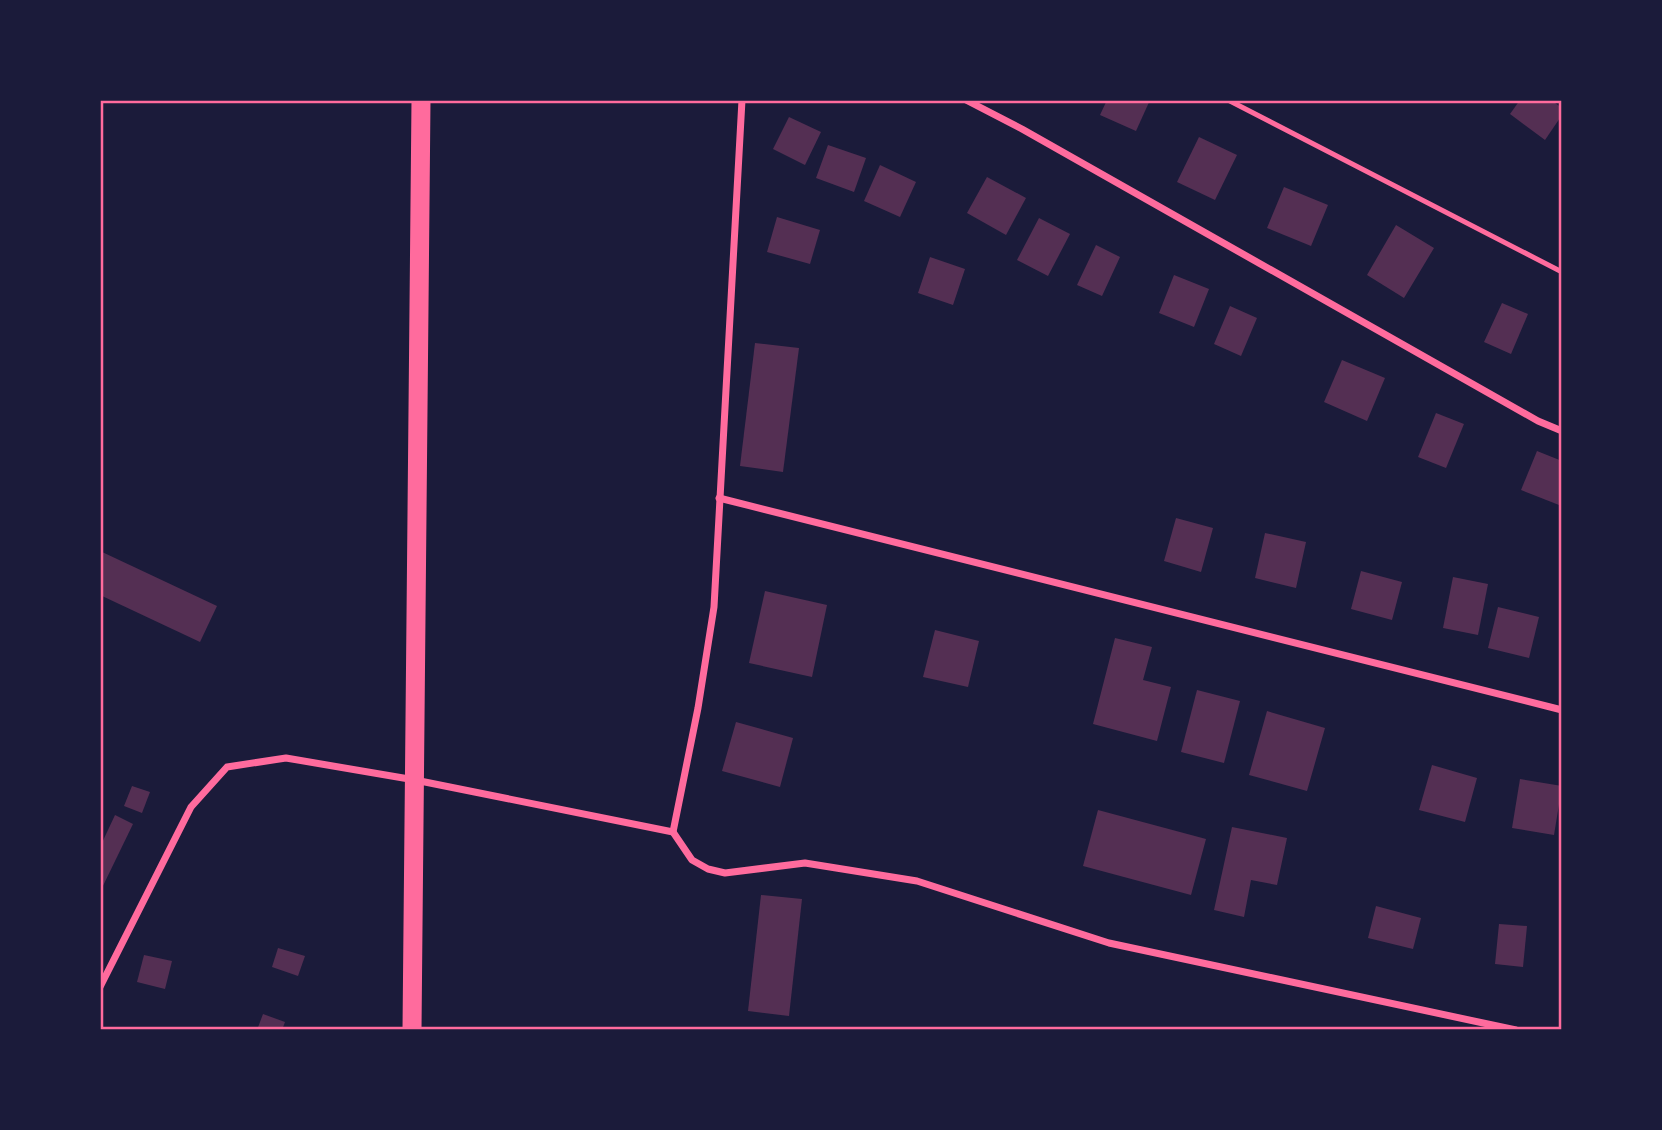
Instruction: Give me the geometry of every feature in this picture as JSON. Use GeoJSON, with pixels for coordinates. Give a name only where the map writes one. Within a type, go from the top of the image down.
{"type":"FeatureCollection","features":[{"type":"Feature","properties":{"kind":"highway"},"geometry":{"type":"LineString","coordinates":[[412,1030],[421,100]]}},
{"type":"Feature","properties":{"kind":"street"},"geometry":{"type":"LineString","coordinates":[[673,832],[698,708],[714,607],[742,100]]}},
{"type":"Feature","properties":{"kind":"street"},"geometry":{"type":"LineString","coordinates":[[965,100],[1022,129],[1538,421],[1562,431]]}},
{"type":"Feature","properties":{"kind":"street"},"geometry":{"type":"LineString","coordinates":[[719,498],[1562,710]]}},
{"type":"Feature","properties":{"kind":"street"},"geometry":{"type":"LineString","coordinates":[[100,987],[191,807],[227,767],[286,758],[415,780],[673,832],[692,860],[708,869],[724,873],[805,863],[918,881],[1109,943],[1516,1030]]}},
{"type":"Feature","properties":{"kind":"lane"},"geometry":{"type":"LineString","coordinates":[[1228,100],[1562,272]]}},
{"type":"Feature","properties":{"kind":"building"},"geometry":{"type":"Polygon","coordinates":[[[1107,100],[1150,100],[1136,131],[1100,115],[1107,100]]]}},
{"type":"Feature","properties":{"kind":"building"},"geometry":{"type":"Polygon","coordinates":[[[1520,100],[1551,100],[1562,108],[1562,115],[1545,140],[1510,114],[1520,100]]]}},
{"type":"Feature","properties":{"kind":"building"},"geometry":{"type":"Polygon","coordinates":[[[789,117],[821,132],[805,165],[773,149],[789,117]]]}},
{"type":"Feature","properties":{"kind":"building"},"geometry":{"type":"Polygon","coordinates":[[[1199,137],[1237,155],[1215,200],[1177,182],[1199,137]]]}},
{"type":"Feature","properties":{"kind":"building"},"geometry":{"type":"Polygon","coordinates":[[[828,145],[866,158],[854,192],[816,178],[828,145]]]}},
{"type":"Feature","properties":{"kind":"building"},"geometry":{"type":"Polygon","coordinates":[[[880,165],[916,182],[900,217],[864,201],[880,165]]]}},
{"type":"Feature","properties":{"kind":"building"},"geometry":{"type":"Polygon","coordinates":[[[987,177],[1026,198],[1006,235],[967,213],[987,177]]]}},
{"type":"Feature","properties":{"kind":"building"},"geometry":{"type":"Polygon","coordinates":[[[1284,187],[1328,205],[1311,246],[1267,228],[1284,187]]]}},
{"type":"Feature","properties":{"kind":"building"},"geometry":{"type":"Polygon","coordinates":[[[777,217],[820,230],[810,264],[767,252],[777,217]]]}},
{"type":"Feature","properties":{"kind":"building"},"geometry":{"type":"Polygon","coordinates":[[[1039,218],[1070,234],[1048,276],[1017,260],[1039,218]]]}},
{"type":"Feature","properties":{"kind":"building"},"geometry":{"type":"Polygon","coordinates":[[[1396,225],[1434,248],[1404,298],[1367,275],[1396,225]]]}},
{"type":"Feature","properties":{"kind":"building"},"geometry":{"type":"Polygon","coordinates":[[[1096,245],[1120,257],[1102,296],[1077,285],[1096,245]]]}},
{"type":"Feature","properties":{"kind":"building"},"geometry":{"type":"Polygon","coordinates":[[[930,257],[965,269],[953,305],[918,293],[930,257]]]}},
{"type":"Feature","properties":{"kind":"building"},"geometry":{"type":"Polygon","coordinates":[[[1174,275],[1209,289],[1194,327],[1159,313],[1174,275]]]}},
{"type":"Feature","properties":{"kind":"building"},"geometry":{"type":"Polygon","coordinates":[[[1502,303],[1528,314],[1511,354],[1484,342],[1502,303]]]}},
{"type":"Feature","properties":{"kind":"building"},"geometry":{"type":"Polygon","coordinates":[[[1230,306],[1257,318],[1241,356],[1214,344],[1230,306]]]}},
{"type":"Feature","properties":{"kind":"building"},"geometry":{"type":"Polygon","coordinates":[[[755,343],[799,348],[783,472],[740,466],[755,343]]]}},
{"type":"Feature","properties":{"kind":"building"},"geometry":{"type":"Polygon","coordinates":[[[1342,360],[1385,378],[1367,421],[1324,402],[1342,360]]]}},
{"type":"Feature","properties":{"kind":"building"},"geometry":{"type":"Polygon","coordinates":[[[1436,413],[1464,424],[1446,468],[1418,457],[1436,413]]]}},
{"type":"Feature","properties":{"kind":"building"},"geometry":{"type":"Polygon","coordinates":[[[1537,451],[1562,461],[1562,498],[1559,505],[1521,490],[1537,451]]]}},
{"type":"Feature","properties":{"kind":"building"},"geometry":{"type":"Polygon","coordinates":[[[1176,518],[1213,528],[1201,572],[1164,561],[1176,518]]]}},
{"type":"Feature","properties":{"kind":"building"},"geometry":{"type":"Polygon","coordinates":[[[1265,533],[1306,542],[1296,588],[1255,578],[1265,533]]]}},
{"type":"Feature","properties":{"kind":"building"},"geometry":{"type":"Polygon","coordinates":[[[100,551],[217,606],[200,642],[100,595],[100,551]]]}},
{"type":"Feature","properties":{"kind":"building"},"geometry":{"type":"Polygon","coordinates":[[[1361,571],[1402,582],[1392,620],[1351,609],[1361,571]]]}},
{"type":"Feature","properties":{"kind":"building"},"geometry":{"type":"Polygon","coordinates":[[[1453,577],[1488,584],[1478,635],[1443,628],[1453,577]]]}},
{"type":"Feature","properties":{"kind":"building"},"geometry":{"type":"Polygon","coordinates":[[[765,591],[827,605],[812,677],[749,663],[765,591]]]}},
{"type":"Feature","properties":{"kind":"building"},"geometry":{"type":"Polygon","coordinates":[[[1498,607],[1539,617],[1529,658],[1488,648],[1498,607]]]}},
{"type":"Feature","properties":{"kind":"building"},"geometry":{"type":"Polygon","coordinates":[[[935,630],[979,641],[968,687],[923,677],[935,630]]]}},
{"type":"Feature","properties":{"kind":"building"},"geometry":{"type":"Polygon","coordinates":[[[1115,638],[1152,647],[1143,680],[1171,687],[1157,741],[1093,724],[1115,638]]]}},
{"type":"Feature","properties":{"kind":"building"},"geometry":{"type":"Polygon","coordinates":[[[1197,690],[1240,701],[1224,763],[1181,752],[1197,690]]]}},
{"type":"Feature","properties":{"kind":"building"},"geometry":{"type":"Polygon","coordinates":[[[1267,711],[1325,728],[1307,791],[1249,775],[1267,711]]]}},
{"type":"Feature","properties":{"kind":"building"},"geometry":{"type":"Polygon","coordinates":[[[736,722],[793,738],[780,787],[722,771],[736,722]]]}},
{"type":"Feature","properties":{"kind":"building"},"geometry":{"type":"Polygon","coordinates":[[[1432,765],[1477,778],[1465,822],[1419,810],[1432,765]]]}},
{"type":"Feature","properties":{"kind":"building"},"geometry":{"type":"Polygon","coordinates":[[[1520,779],[1562,786],[1554,835],[1512,828],[1520,779]]]}},
{"type":"Feature","properties":{"kind":"building"},"geometry":{"type":"Polygon","coordinates":[[[132,786],[150,792],[142,813],[124,806],[132,786]]]}},
{"type":"Feature","properties":{"kind":"building"},"geometry":{"type":"Polygon","coordinates":[[[1098,810],[1206,839],[1191,895],[1083,866],[1098,810]]]}},
{"type":"Feature","properties":{"kind":"building"},"geometry":{"type":"Polygon","coordinates":[[[115,815],[133,824],[100,892],[100,847],[115,815]]]}},
{"type":"Feature","properties":{"kind":"building"},"geometry":{"type":"Polygon","coordinates":[[[1232,827],[1287,838],[1277,885],[1251,880],[1244,917],[1214,910],[1232,827]]]}},
{"type":"Feature","properties":{"kind":"building"},"geometry":{"type":"Polygon","coordinates":[[[761,895],[802,899],[789,1016],[748,1011],[761,895]]]}},
{"type":"Feature","properties":{"kind":"building"},"geometry":{"type":"Polygon","coordinates":[[[1376,906],[1421,918],[1413,949],[1368,938],[1376,906]]]}},
{"type":"Feature","properties":{"kind":"building"},"geometry":{"type":"Polygon","coordinates":[[[1499,924],[1527,926],[1523,967],[1495,964],[1499,924]]]}},
{"type":"Feature","properties":{"kind":"building"},"geometry":{"type":"Polygon","coordinates":[[[278,948],[305,956],[298,976],[272,967],[278,948]]]}},
{"type":"Feature","properties":{"kind":"building"},"geometry":{"type":"Polygon","coordinates":[[[144,955],[172,961],[165,989],[137,982],[144,955]]]}},
{"type":"Feature","properties":{"kind":"building"},"geometry":{"type":"Polygon","coordinates":[[[263,1014],[285,1022],[282,1030],[257,1030],[263,1014]]]}}]}
